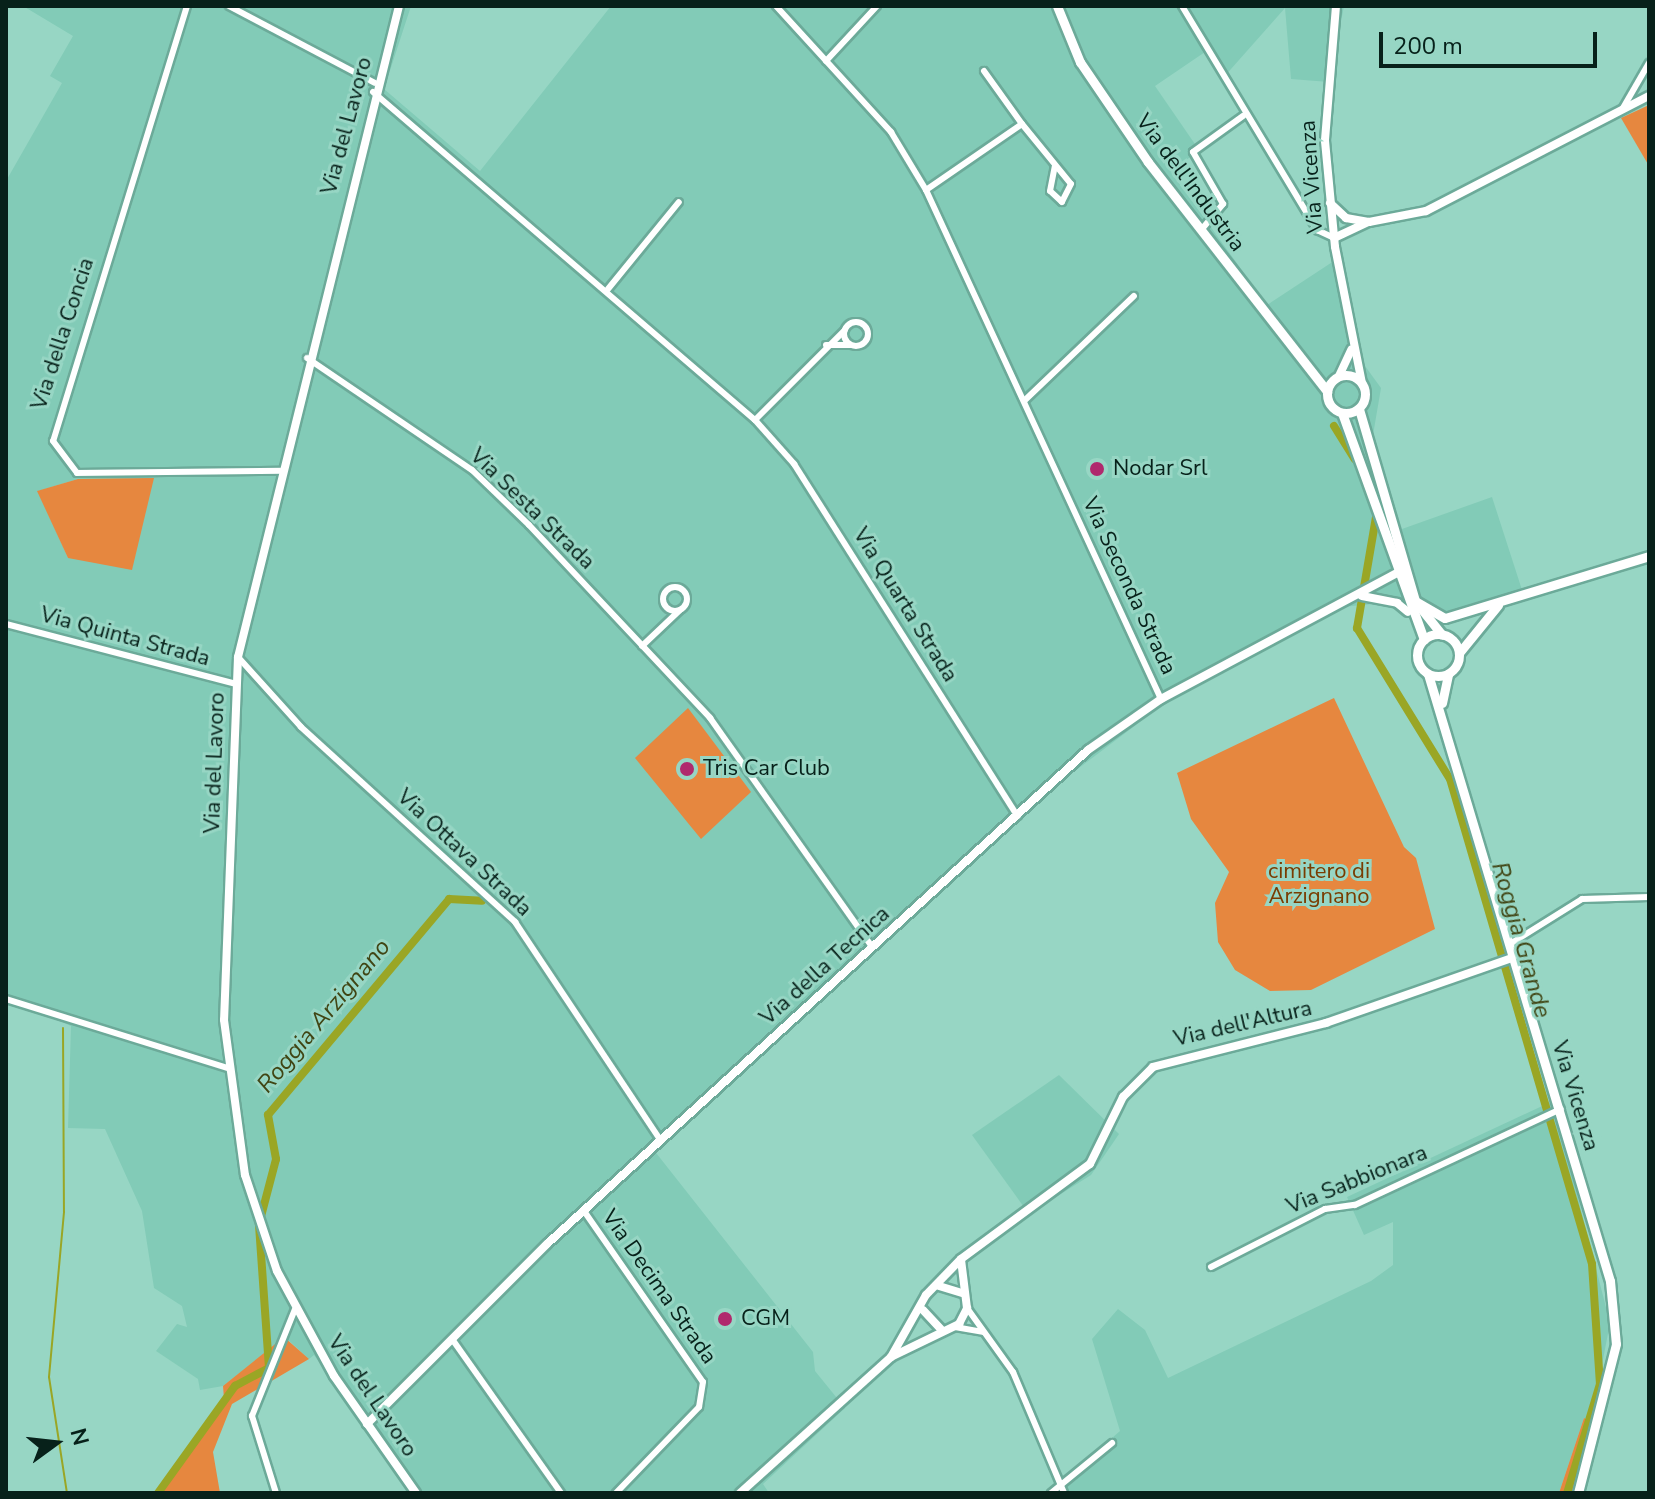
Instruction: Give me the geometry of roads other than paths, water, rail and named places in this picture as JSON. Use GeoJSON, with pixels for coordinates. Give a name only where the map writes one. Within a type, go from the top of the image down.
{"type":"FeatureCollection","features":[{"type":"Feature","properties":{"kind":"main road","name":"Via dell'Industria"},"geometry":{"type":"LineString","coordinates":[[1057,6],[1080,62],[1202,229],[1327,391]]}},
{"type":"Feature","properties":{"kind":"main road"},"geometry":{"type":"LineString","coordinates":[[1314,371],[1362,383]]}},
{"type":"Feature","properties":{"kind":"main road"},"geometry":{"type":"LineString","coordinates":[[1327,391],[1337,377]]}},
{"type":"Feature","properties":{"kind":"main road","name":"Via Vicenza"},"geometry":{"type":"LineString","coordinates":[[1362,383],[1359,409],[1415,601],[1459,653],[1448,674],[1442,714]]}},
{"type":"Feature","properties":{"kind":"main road","name":"Via Vicenza"},"geometry":{"type":"LineString","coordinates":[[1327,391],[1356,436],[1408,612],[1424,640],[1417,658],[1428,674],[1442,714],[1560,1110],[1616,1318],[1610,1378],[1578,1493]]}},
{"type":"Feature","properties":{"kind":"main road"},"geometry":{"type":"LineString","coordinates":[[1342,413],[1359,409]]}},
{"type":"Feature","properties":{"kind":"main road"},"geometry":{"type":"LineString","coordinates":[[1415,601],[1445,618],[1498,605],[1649,556]]}},
{"type":"Feature","properties":{"kind":"main road"},"geometry":{"type":"LineString","coordinates":[[1424,640],[1446,636],[1498,605]]}},
{"type":"Feature","properties":{"kind":"main road"},"geometry":{"type":"LineString","coordinates":[[1459,653],[1498,605]]}},
{"type":"Feature","properties":{"kind":"main road"},"geometry":{"type":"LineString","coordinates":[[1428,674],[1448,674]]}},
{"type":"Feature","properties":{"kind":"street","name":"Via della Concia"},"geometry":{"type":"LineString","coordinates":[[187,6],[53,441],[77,473],[280,471]]}},
{"type":"Feature","properties":{"kind":"street","name":"Via Quarta Strada"},"geometry":{"type":"LineString","coordinates":[[229,6],[246,9],[374,87],[755,420],[794,464],[1017,816]]}},
{"type":"Feature","properties":{"kind":"street","name":"Via del Lavoro"},"geometry":{"type":"LineString","coordinates":[[399,6],[374,87],[238,657],[227,1068],[245,1175],[295,1309],[367,1424],[416,1493]]}},
{"type":"Feature","properties":{"kind":"street","name":"Via Seconda Strada"},"geometry":{"type":"LineString","coordinates":[[776,6],[891,132],[926,190],[1161,699]]}},
{"type":"Feature","properties":{"kind":"street"},"geometry":{"type":"LineString","coordinates":[[826,61],[877,6]]}},
{"type":"Feature","properties":{"kind":"street"},"geometry":{"type":"LineString","coordinates":[[1182,6],[1194,35],[1243,116],[1282,162],[1317,230],[1334,238],[1369,222],[1451,202],[1516,160],[1649,96]]}},
{"type":"Feature","properties":{"kind":"street","name":"Via Vicenza"},"geometry":{"type":"LineString","coordinates":[[1336,6],[1325,84],[1330,202],[1351,345],[1362,383]]}},
{"type":"Feature","properties":{"kind":"street"},"geometry":{"type":"LineString","coordinates":[[1623,108],[1649,63]]}},
{"type":"Feature","properties":{"kind":"street"},"geometry":{"type":"LineString","coordinates":[[984,71],[1072,188],[1062,202],[1051,195],[1055,166]]}},
{"type":"Feature","properties":{"kind":"street"},"geometry":{"type":"LineString","coordinates":[[1202,229],[1223,204],[1193,152],[1243,116]]}},
{"type":"Feature","properties":{"kind":"street"},"geometry":{"type":"LineString","coordinates":[[926,190],[1022,124]]}},
{"type":"Feature","properties":{"kind":"street"},"geometry":{"type":"LineString","coordinates":[[608,289],[679,202]]}},
{"type":"Feature","properties":{"kind":"street"},"geometry":{"type":"LineString","coordinates":[[1330,202],[1346,218]]}},
{"type":"Feature","properties":{"kind":"street"},"geometry":{"type":"LineString","coordinates":[[1332,223],[1346,218],[1369,222]]}},
{"type":"Feature","properties":{"kind":"street"},"geometry":{"type":"LineString","coordinates":[[1024,401],[1134,296]]}},
{"type":"Feature","properties":{"kind":"street"},"geometry":{"type":"LineString","coordinates":[[755,420],[826,345],[856,321],[868,330],[863,345],[826,345]]}},
{"type":"Feature","properties":{"kind":"street"},"geometry":{"type":"LineString","coordinates":[[845,330],[850,345]]}},
{"type":"Feature","properties":{"kind":"street"},"geometry":{"type":"LineString","coordinates":[[1337,377],[1351,345]]}},
{"type":"Feature","properties":{"kind":"street","name":"Via Sesta Strada"},"geometry":{"type":"LineString","coordinates":[[307,358],[472,470],[642,646],[775,801],[872,947]]}},
{"type":"Feature","properties":{"kind":"street","name":"Via della Tecnica"},"geometry":{"type":"LineString","coordinates":[[367,1424],[584,1211],[1088,750],[1161,699],[1397,573]]}},
{"type":"Feature","properties":{"kind":"street"},"geometry":{"type":"LineString","coordinates":[[642,646],[666,624],[681,609],[687,599],[679,587],[665,591],[666,624]]}},
{"type":"Feature","properties":{"kind":"street"},"geometry":{"type":"LineString","coordinates":[[1353,595],[1397,603],[1408,612]]}},
{"type":"Feature","properties":{"kind":"street"},"geometry":{"type":"LineString","coordinates":[[663,603],[681,609]]}},
{"type":"Feature","properties":{"kind":"street","name":"Via Quinta Strada"},"geometry":{"type":"LineString","coordinates":[[6,624],[236,684]]}},
{"type":"Feature","properties":{"kind":"street","name":"Via Ottava Strada"},"geometry":{"type":"LineString","coordinates":[[238,657],[301,727],[515,922],[661,1141]]}},
{"type":"Feature","properties":{"kind":"street"},"geometry":{"type":"LineString","coordinates":[[1510,944],[1582,899],[1649,897]]}},
{"type":"Feature","properties":{"kind":"street","name":"Via dell'Altura"},"geometry":{"type":"LineString","coordinates":[[891,1357],[961,1259],[1090,1164],[1129,1088],[1162,1062],[1326,1023],[1514,957]]}},
{"type":"Feature","properties":{"kind":"street"},"geometry":{"type":"LineString","coordinates":[[6,999],[227,1068]]}},
{"type":"Feature","properties":{"kind":"street","name":"Via Sabbionara"},"geometry":{"type":"LineString","coordinates":[[1211,1267],[1325,1209],[1355,1205],[1560,1110]]}},
{"type":"Feature","properties":{"kind":"street","name":"Via Decima Strada"},"geometry":{"type":"LineString","coordinates":[[584,1211],[703,1382],[699,1407],[616,1493]]}},
{"type":"Feature","properties":{"kind":"street"},"geometry":{"type":"LineString","coordinates":[[961,1259],[962,1293],[967,1308],[1018,1383],[1064,1493]]}},
{"type":"Feature","properties":{"kind":"street"},"geometry":{"type":"LineString","coordinates":[[939,1286],[962,1293]]}},
{"type":"Feature","properties":{"kind":"street"},"geometry":{"type":"LineString","coordinates":[[967,1308],[955,1327],[986,1333]]}},
{"type":"Feature","properties":{"kind":"street"},"geometry":{"type":"LineString","coordinates":[[276,1493],[252,1416],[295,1309]]}},
{"type":"Feature","properties":{"kind":"street"},"geometry":{"type":"LineString","coordinates":[[923,1310],[941,1329]]}},
{"type":"Feature","properties":{"kind":"street","name":"Via dell'Altura"},"geometry":{"type":"LineString","coordinates":[[740,1493],[891,1357],[941,1329],[955,1327]]}},
{"type":"Feature","properties":{"kind":"street"},"geometry":{"type":"LineString","coordinates":[[452,1339],[561,1493]]}},
{"type":"Feature","properties":{"kind":"street"},"geometry":{"type":"LineString","coordinates":[[1051,1493],[1112,1443]]}},
{"type":"Feature","properties":{"kind":"waterway","name":"Roggia Grande"},"geometry":{"type":"LineString","coordinates":[[1334,426],[1355,459]]}},
{"type":"Feature","properties":{"kind":"waterway","name":"Roggia Grande"},"geometry":{"type":"LineString","coordinates":[[1376,517],[1357,628],[1450,779],[1592,1264],[1600,1384],[1567,1493]]}},
{"type":"Feature","properties":{"kind":"waterway","name":"Roggia Arzignano"},"geometry":{"type":"LineString","coordinates":[[158,1493],[235,1386],[269,1368],[259,1224],[276,1159],[268,1115],[449,899],[482,901]]}},
{"type":"Feature","properties":{"kind":"waterway"},"geometry":{"type":"LineString","coordinates":[[63,1028],[64,1212],[49,1377],[67,1493]]}},
{"type":"Feature","properties":{"kind":"place","name":"Nodar Srl"},"geometry":{"type":"Point","coordinates":[1097,469]}},
{"type":"Feature","properties":{"kind":"place","name":"Tris Car Club"},"geometry":{"type":"Point","coordinates":[687,769]}},
{"type":"Feature","properties":{"kind":"place","name":"CGM"},"geometry":{"type":"Point","coordinates":[725,1319]}},
{"type":"Feature","properties":{"kind":"park label","name":"cimitero di Arzignano"},"geometry":{"type":"Point","coordinates":[1319,884]}}]}
